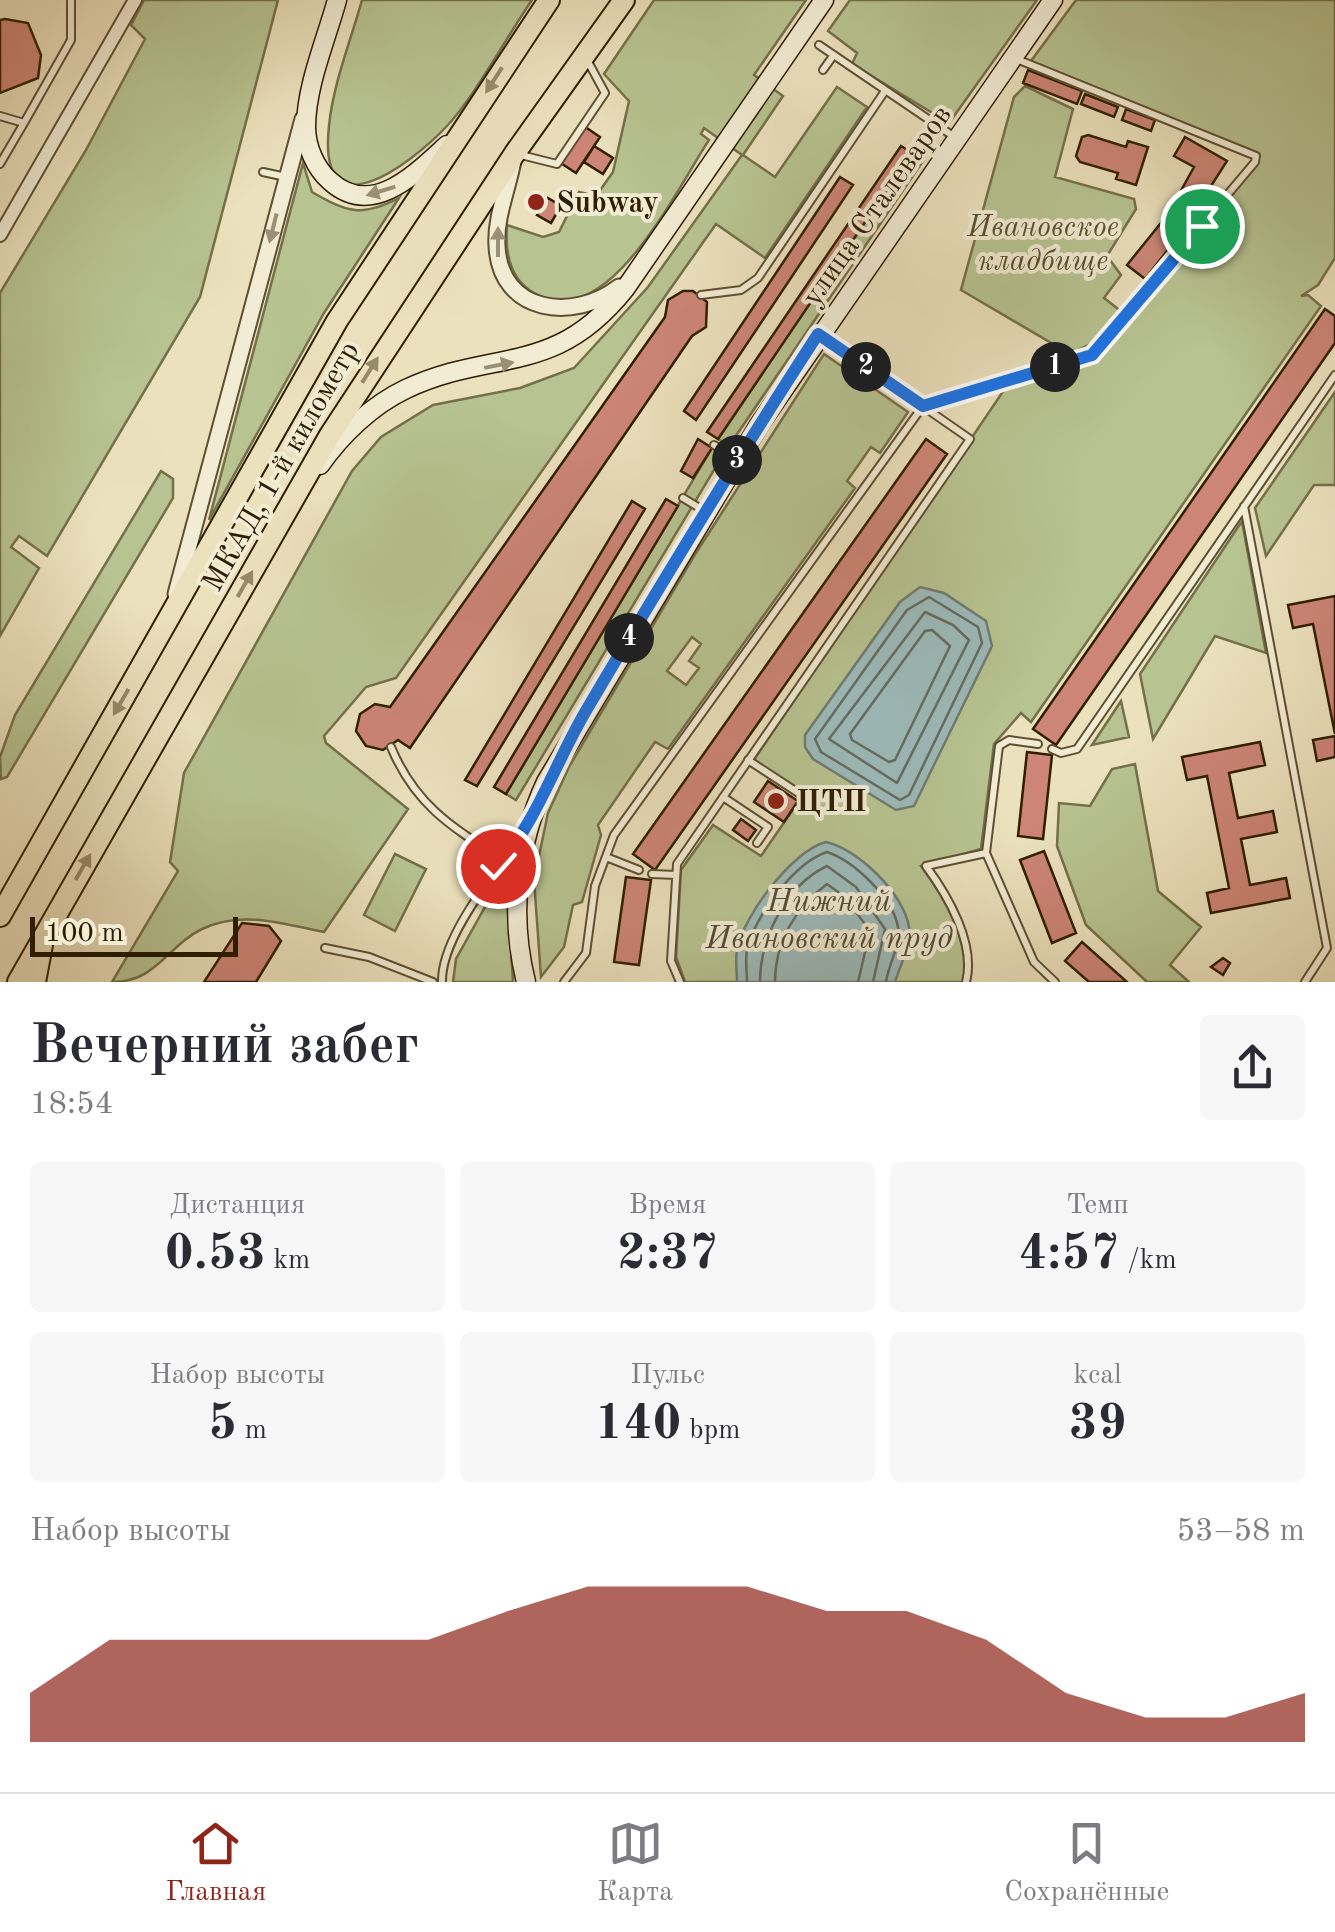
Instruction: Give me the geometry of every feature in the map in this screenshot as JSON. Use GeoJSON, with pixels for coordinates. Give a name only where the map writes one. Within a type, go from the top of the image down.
{"type":"FeatureCollection","features":[{"type":"Feature","properties":{"kind":"main road"},"geometry":{"type":"LineString","coordinates":[[337,0],[310,101],[307,137],[317,166],[334,185],[353,195],[376,195],[398,186],[458,134]]}},
{"type":"Feature","properties":{"kind":"main road","name":"МКАД, 1-й километр"},"geometry":{"type":"LineString","coordinates":[[2,910],[337,321],[549,0]]}},
{"type":"Feature","properties":{"kind":"main road","name":"МКАД, 1-й километр"},"geometry":{"type":"LineString","coordinates":[[18,982],[382,351],[624,0]]}},
{"type":"Feature","properties":{"kind":"main road"},"geometry":{"type":"LineString","coordinates":[[285,514],[324,459],[374,409],[429,380],[514,362],[560,346],[610,307],[822,0]]}},
{"type":"Feature","properties":{"kind":"main road","name":"улица Сталеваров"},"geometry":{"type":"LineString","coordinates":[[525,981],[512,865],[570,738],[705,511],[818,334],[1052,0]]}},
{"type":"Feature","properties":{"kind":"main road"},"geometry":{"type":"LineString","coordinates":[[35,982],[44,936]]}},
{"type":"Feature","properties":{"kind":"street"},"geometry":{"type":"LineString","coordinates":[[0,235],[134,0]]}},
{"type":"Feature","properties":{"kind":"street"},"geometry":{"type":"LineString","coordinates":[[169,617],[286,177],[310,101]]}},
{"type":"Feature","properties":{"kind":"street"},"geometry":{"type":"LineString","coordinates":[[515,153],[496,241],[502,274],[525,299],[556,310],[589,306],[618,288],[642,262]]}},
{"type":"Feature","properties":{"kind":"lane"},"geometry":{"type":"LineString","coordinates":[[0,164],[71,40],[71,0]]}},
{"type":"Feature","properties":{"kind":"lane"},"geometry":{"type":"LineString","coordinates":[[818,45],[957,139]]}},
{"type":"Feature","properties":{"kind":"lane"},"geometry":{"type":"LineString","coordinates":[[515,153],[557,164],[605,93],[585,56]]}},
{"type":"Feature","properties":{"kind":"lane"},"geometry":{"type":"LineString","coordinates":[[823,70],[833,56]]}},
{"type":"Feature","properties":{"kind":"lane"},"geometry":{"type":"LineString","coordinates":[[564,982],[586,952],[595,886],[614,836],[923,406],[1092,355],[1256,156],[1013,58]]}},
{"type":"Feature","properties":{"kind":"lane"},"geometry":{"type":"LineString","coordinates":[[700,295],[741,290],[758,278],[885,91]]}},
{"type":"Feature","properties":{"kind":"lane"},"geometry":{"type":"LineString","coordinates":[[0,116],[24,123]]}},
{"type":"Feature","properties":{"kind":"lane"},"geometry":{"type":"LineString","coordinates":[[263,172],[286,177]]}},
{"type":"Feature","properties":{"kind":"lane"},"geometry":{"type":"LineString","coordinates":[[680,982],[672,960],[677,864],[970,439],[818,334]]}},
{"type":"Feature","properties":{"kind":"lane"},"geometry":{"type":"LineString","coordinates":[[1076,353],[1084,358]]}},
{"type":"Feature","properties":{"kind":"lane"},"geometry":{"type":"LineString","coordinates":[[1052,749],[1062,753],[1076,749],[1335,375]]}},
{"type":"Feature","properties":{"kind":"lane"},"geometry":{"type":"LineString","coordinates":[[714,445],[738,459]]}},
{"type":"Feature","properties":{"kind":"lane"},"geometry":{"type":"LineString","coordinates":[[682,498],[705,511]]}},
{"type":"Feature","properties":{"kind":"lane"},"geometry":{"type":"LineString","coordinates":[[1244,506],[1328,948],[1305,982]]}},
{"type":"Feature","properties":{"kind":"lane"},"geometry":{"type":"LineString","coordinates":[[1282,714],[1293,713]]}},
{"type":"Feature","properties":{"kind":"lane"},"geometry":{"type":"LineString","coordinates":[[1038,744],[1009,740],[999,746],[986,854],[1034,962],[1055,982]]}},
{"type":"Feature","properties":{"kind":"lane"},"geometry":{"type":"LineString","coordinates":[[391,747],[406,780],[431,812],[512,865],[450,948],[442,982]]}},
{"type":"Feature","properties":{"kind":"lane"},"geometry":{"type":"LineString","coordinates":[[748,760],[800,794]]}},
{"type":"Feature","properties":{"kind":"lane"},"geometry":{"type":"LineString","coordinates":[[723,797],[768,826],[757,843]]}},
{"type":"Feature","properties":{"kind":"lane"},"geometry":{"type":"LineString","coordinates":[[966,982],[965,944],[944,891],[926,866],[986,854]]}},
{"type":"Feature","properties":{"kind":"lane"},"geometry":{"type":"LineString","coordinates":[[606,857],[639,870]]}},
{"type":"Feature","properties":{"kind":"lane"},"geometry":{"type":"LineString","coordinates":[[652,874],[676,875]]}},
{"type":"Feature","properties":{"kind":"lane"},"geometry":{"type":"LineString","coordinates":[[326,948],[369,957],[433,982]]}},
{"type":"Feature","properties":{"kind":"green space"},"geometry":{"type":"Polygon","coordinates":[[[144,0],[278,0],[200,297],[47,556],[19,536],[11,547],[39,568],[0,636],[0,293],[86,150],[145,39],[131,25],[144,0]]]}},
{"type":"Feature","properties":{"kind":"green space"},"geometry":{"type":"Polygon","coordinates":[[[362,0],[532,0],[479,84],[446,127],[390,172],[370,182],[352,184],[337,178],[329,159],[329,126],[338,78],[362,0]]]}},
{"type":"Feature","properties":{"kind":"green space"},"geometry":{"type":"Polygon","coordinates":[[[654,0],[806,0],[754,75],[783,96],[743,155],[775,177],[837,87],[867,107],[765,258],[716,224],[396,678],[366,687],[324,736],[326,743],[408,809],[324,932],[263,920],[217,923],[190,936],[151,970],[112,982],[178,871],[170,862],[184,773],[352,471],[381,437],[433,405],[520,388],[574,368],[648,287],[742,155],[704,128],[701,134],[709,140],[659,221],[613,277],[588,294],[561,301],[534,293],[514,272],[508,254],[507,225],[543,237],[559,232],[579,192],[596,196],[613,172],[629,101],[604,74],[654,0]]]}},
{"type":"Feature","properties":{"kind":"green space"},"geometry":{"type":"Polygon","coordinates":[[[850,0],[1037,0],[949,123],[852,64],[857,53],[828,31],[850,0]]]}},
{"type":"Feature","properties":{"kind":"green space"},"geometry":{"type":"Polygon","coordinates":[[[1076,0],[1335,0],[1335,258],[1318,285],[1301,296],[1308,295],[1321,306],[1031,722],[1021,713],[994,744],[981,849],[921,866],[947,906],[960,936],[963,982],[685,982],[676,957],[681,870],[713,825],[761,856],[803,795],[753,761],[1006,387],[1093,356],[1255,162],[1250,151],[1031,61],[1076,0]]]}},
{"type":"Feature","properties":{"kind":"green space","name":"Ивановское кладбище"},"geometry":{"type":"Polygon","coordinates":[[[1025,86],[1073,109],[1055,177],[1134,199],[1136,209],[1107,256],[1121,275],[1104,298],[1122,312],[1097,341],[1070,354],[961,290],[1014,97],[1025,86]]]}},
{"type":"Feature","properties":{"kind":"green space"},"geometry":{"type":"Polygon","coordinates":[[[912,153],[923,161],[729,446],[718,439],[912,153]]]}},
{"type":"Feature","properties":{"kind":"green space"},"geometry":{"type":"Polygon","coordinates":[[[303,163],[312,192],[346,208],[365,210],[399,198],[324,313],[209,520],[303,163]]]}},
{"type":"Feature","properties":{"kind":"green space"},"geometry":{"type":"Polygon","coordinates":[[[824,354],[908,412],[880,453],[871,447],[847,481],[855,488],[668,749],[655,742],[598,825],[601,835],[582,902],[573,905],[564,947],[541,977],[534,880],[548,813],[569,767],[694,556],[824,354]],[[692,637],[667,671],[686,685],[699,668],[689,661],[701,644],[692,637]]]}},
{"type":"Feature","properties":{"kind":"green space"},"geometry":{"type":"Polygon","coordinates":[[[1335,392],[1335,485],[1314,485],[1266,556],[1255,508],[1335,392]]]}},
{"type":"Feature","properties":{"kind":"green space"},"geometry":{"type":"Polygon","coordinates":[[[712,448],[723,455],[516,800],[506,794],[712,448]]]}},
{"type":"Feature","properties":{"kind":"green space"},"geometry":{"type":"Polygon","coordinates":[[[161,471],[173,479],[173,498],[7,777],[1,779],[0,757],[15,715],[161,471]]]}},
{"type":"Feature","properties":{"kind":"green space"},"geometry":{"type":"Polygon","coordinates":[[[1242,521],[1266,653],[1215,636],[1153,739],[1140,674],[1242,521]]]}},
{"type":"Feature","properties":{"kind":"green space"},"geometry":{"type":"Polygon","coordinates":[[[1121,701],[1129,737],[1092,745],[1121,701]]]}},
{"type":"Feature","properties":{"kind":"green space"},"geometry":{"type":"Polygon","coordinates":[[[1135,764],[1158,891],[1201,927],[1170,965],[1189,982],[1147,982],[1086,925],[1057,846],[1059,803],[1090,806],[1112,769],[1135,764]]]}},
{"type":"Feature","properties":{"kind":"green space"},"geometry":{"type":"Polygon","coordinates":[[[395,854],[426,869],[395,931],[364,915],[395,854]]]}},
{"type":"Feature","properties":{"kind":"green space"},"geometry":{"type":"Polygon","coordinates":[[[500,880],[507,883],[513,982],[453,982],[456,959],[500,880]]]}},
{"type":"Feature","properties":{"kind":"water"},"geometry":{"type":"Polygon","coordinates":[[[920,587],[944,593],[986,621],[992,646],[914,806],[896,810],[813,759],[805,747],[805,735],[900,602],[920,587]]]}},
{"type":"Feature","properties":{"kind":"water","name":"Нижний Ивановский пруд"},"geometry":{"type":"Polygon","coordinates":[[[826,842],[865,863],[889,887],[905,914],[908,941],[895,982],[737,982],[737,950],[759,903],[799,857],[826,842]]]}},
{"type":"Feature","properties":{"kind":"building"},"geometry":{"type":"Polygon","coordinates":[[[0,20],[28,23],[41,55],[38,78],[0,93],[0,20]]]}},
{"type":"Feature","properties":{"kind":"building"},"geometry":{"type":"Polygon","coordinates":[[[1028,70],[1082,91],[1077,104],[1023,83],[1028,70]]]}},
{"type":"Feature","properties":{"kind":"building"},"geometry":{"type":"Polygon","coordinates":[[[1085,94],[1118,107],[1114,117],[1081,104],[1085,94]]]}},
{"type":"Feature","properties":{"kind":"building"},"geometry":{"type":"Polygon","coordinates":[[[1126,109],[1155,120],[1151,131],[1122,120],[1126,109]]]}},
{"type":"Feature","properties":{"kind":"building"},"geometry":{"type":"Polygon","coordinates":[[[581,124],[600,137],[576,173],[556,160],[581,124]]]}},
{"type":"Feature","properties":{"kind":"building"},"geometry":{"type":"Polygon","coordinates":[[[1088,135],[1126,147],[1128,141],[1148,147],[1136,185],[1116,179],[1118,173],[1080,162],[1076,156],[1082,137],[1088,135]]]}},
{"type":"Feature","properties":{"kind":"building"},"geometry":{"type":"Polygon","coordinates":[[[1185,137],[1227,161],[1197,208],[1178,196],[1194,167],[1174,156],[1185,137]]]}},
{"type":"Feature","properties":{"kind":"building"},"geometry":{"type":"Polygon","coordinates":[[[594,146],[613,158],[603,174],[584,162],[594,146]]]}},
{"type":"Feature","properties":{"kind":"building"},"geometry":{"type":"Polygon","coordinates":[[[901,146],[912,153],[718,439],[707,432],[901,146]]]}},
{"type":"Feature","properties":{"kind":"building"},"geometry":{"type":"Polygon","coordinates":[[[840,177],[853,185],[696,420],[684,411],[840,177]]]}},
{"type":"Feature","properties":{"kind":"building"},"geometry":{"type":"Polygon","coordinates":[[[548,198],[561,206],[551,223],[537,215],[548,198]]]}},
{"type":"Feature","properties":{"kind":"building"},"geometry":{"type":"Polygon","coordinates":[[[1181,198],[1200,209],[1145,279],[1127,265],[1181,198]]]}},
{"type":"Feature","properties":{"kind":"building"},"geometry":{"type":"Polygon","coordinates":[[[683,291],[693,291],[707,302],[706,327],[692,336],[410,748],[398,740],[383,750],[366,746],[356,731],[360,714],[375,704],[390,707],[665,317],[668,300],[683,291]]]}},
{"type":"Feature","properties":{"kind":"building"},"geometry":{"type":"Polygon","coordinates":[[[1325,309],[1335,316],[1335,343],[1056,745],[1033,729],[1325,309]]]}},
{"type":"Feature","properties":{"kind":"building"},"geometry":{"type":"Polygon","coordinates":[[[698,439],[712,448],[693,478],[681,471],[698,439]]]}},
{"type":"Feature","properties":{"kind":"building"},"geometry":{"type":"Polygon","coordinates":[[[926,439],[947,454],[655,870],[633,854],[926,439]]]}},
{"type":"Feature","properties":{"kind":"building"},"geometry":{"type":"Polygon","coordinates":[[[666,499],[678,506],[506,794],[494,787],[666,499]]]}},
{"type":"Feature","properties":{"kind":"building"},"geometry":{"type":"Polygon","coordinates":[[[632,501],[645,509],[477,786],[465,780],[632,501]]]}},
{"type":"Feature","properties":{"kind":"building"},"geometry":{"type":"Polygon","coordinates":[[[1335,596],[1335,734],[1313,624],[1293,628],[1288,605],[1335,596]]]}},
{"type":"Feature","properties":{"kind":"building"},"geometry":{"type":"Polygon","coordinates":[[[1335,736],[1335,757],[1317,761],[1313,740],[1335,736]]]}},
{"type":"Feature","properties":{"kind":"building"},"geometry":{"type":"Polygon","coordinates":[[[1260,742],[1265,765],[1229,773],[1238,818],[1273,811],[1277,832],[1241,839],[1250,885],[1286,878],[1290,898],[1211,913],[1207,893],[1229,888],[1207,776],[1187,780],[1182,757],[1260,742]]]}},
{"type":"Feature","properties":{"kind":"building"},"geometry":{"type":"Polygon","coordinates":[[[1027,752],[1052,755],[1043,839],[1018,836],[1027,752]]]}},
{"type":"Feature","properties":{"kind":"building","name":"ЦТП"},"geometry":{"type":"Polygon","coordinates":[[[768,781],[798,801],[784,822],[754,802],[768,781]]]}},
{"type":"Feature","properties":{"kind":"building"},"geometry":{"type":"Polygon","coordinates":[[[741,819],[756,830],[748,841],[733,830],[741,819]]]}},
{"type":"Feature","properties":{"kind":"building"},"geometry":{"type":"Polygon","coordinates":[[[1044,851],[1076,933],[1052,943],[1020,860],[1044,851]]]}},
{"type":"Feature","properties":{"kind":"building"},"geometry":{"type":"Polygon","coordinates":[[[626,877],[651,880],[639,965],[614,962],[626,877]]]}},
{"type":"Feature","properties":{"kind":"building"},"geometry":{"type":"Polygon","coordinates":[[[242,923],[269,926],[281,941],[256,982],[204,982],[242,923]]]}},
{"type":"Feature","properties":{"kind":"building"},"geometry":{"type":"Polygon","coordinates":[[[1082,942],[1127,982],[1089,982],[1065,961],[1082,942]]]}},
{"type":"Feature","properties":{"kind":"building"},"geometry":{"type":"Polygon","coordinates":[[[1223,958],[1230,963],[1223,975],[1211,967],[1223,958]]]}},
{"type":"Feature","properties":{"kind":"place","name":"Subway"},"geometry":{"type":"Point","coordinates":[536,202]}},
{"type":"Feature","properties":{"kind":"place","name":"ЦТП"},"geometry":{"type":"Point","coordinates":[776,801]}},
{"type":"Feature","properties":{"kind":"route"},"geometry":{"type":"LineString","coordinates":[[498,866],[525,835],[536,803],[574,730],[685,543],[818,334],[923,406],[1092,355],[1202,226]]}}]}
